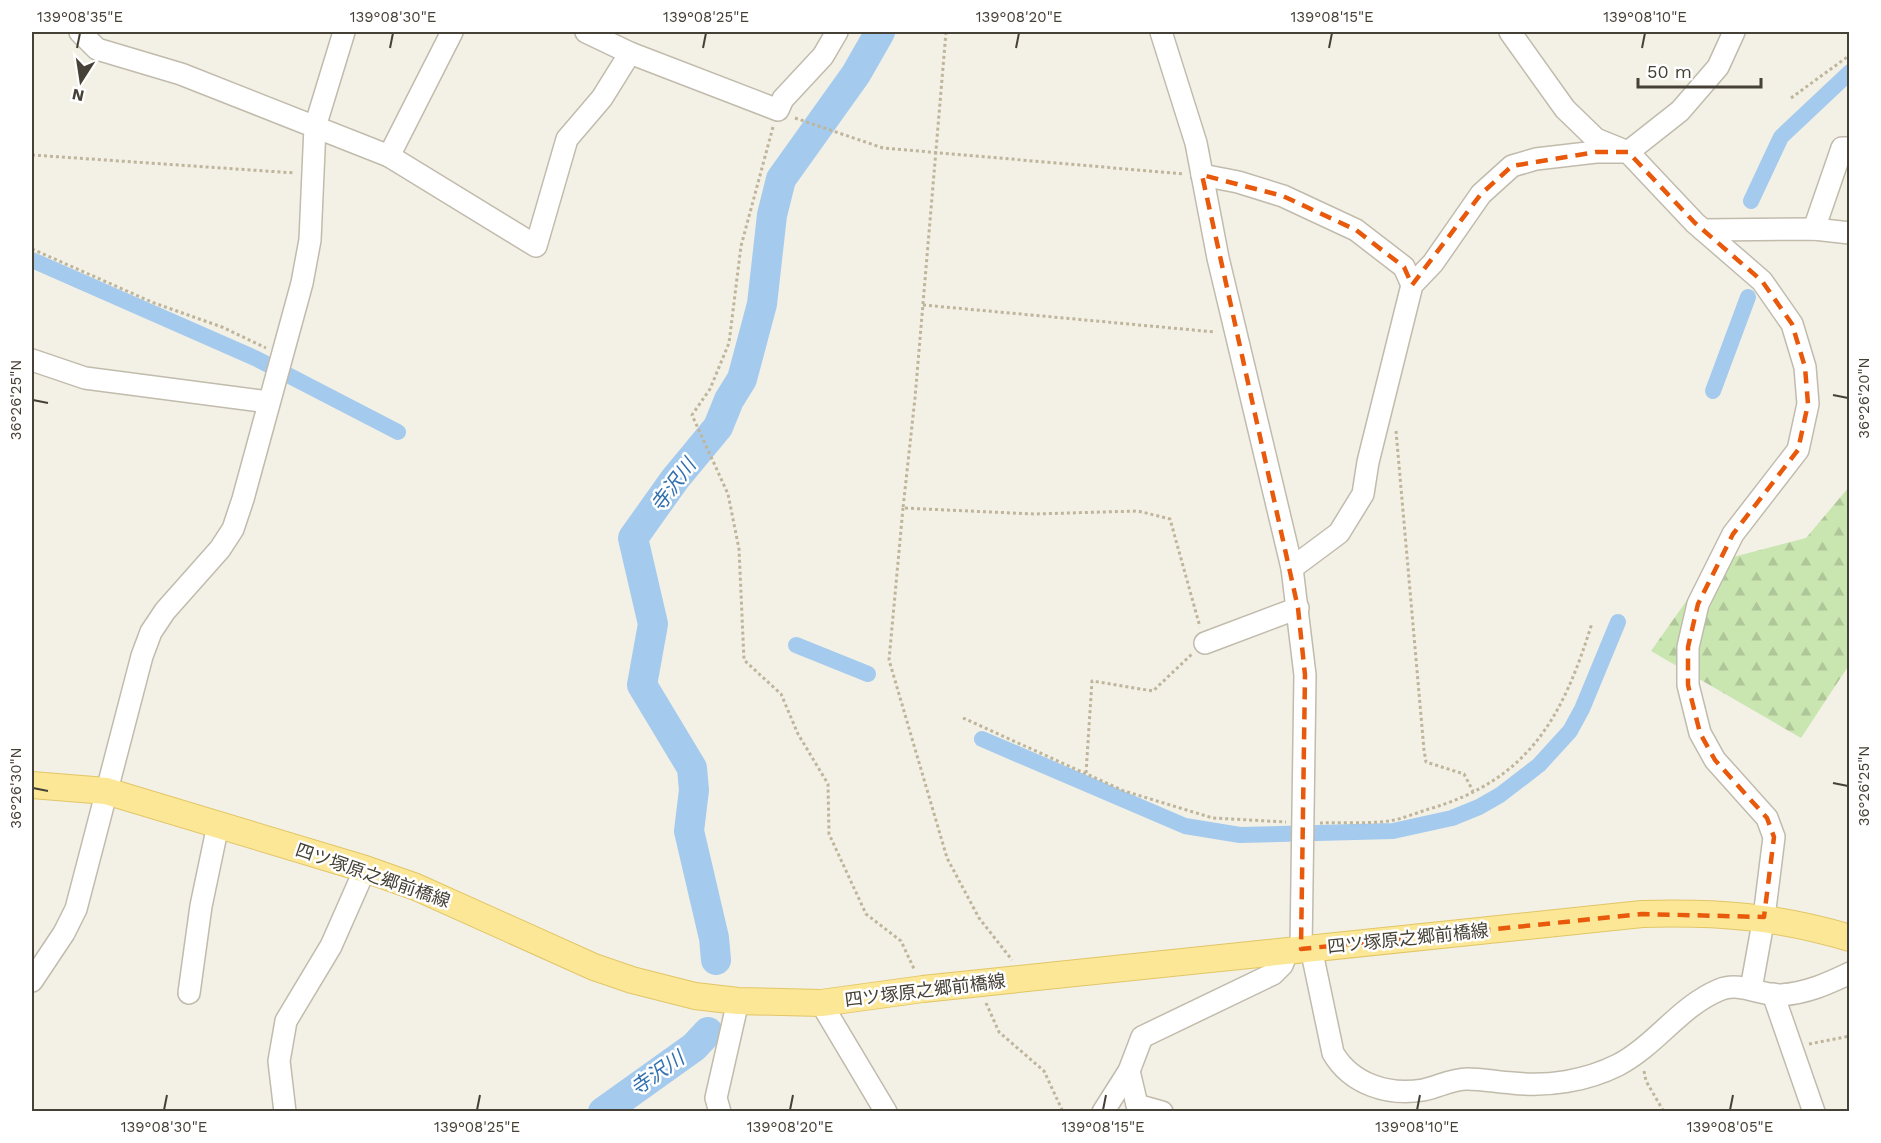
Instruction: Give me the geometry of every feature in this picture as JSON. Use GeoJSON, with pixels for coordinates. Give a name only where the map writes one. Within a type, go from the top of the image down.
{"type":"FeatureCollection","features":[{"type":"Feature","properties":{"kind":"main road","name":"四ツ塚原之郷前橋線"},"geometry":{"type":"LineString","coordinates":[[32,784],[106,791],[365,869],[417,886],[594,967],[632,980],[694,996],[738,1001],[821,1003],[923,989],[1642,914],[1703,912],[1764,917],[1850,938]]}},
{"type":"Feature","properties":{"kind":"street"},"geometry":{"type":"LineString","coordinates":[[80,32],[97,49],[181,74],[388,156],[536,246],[567,139],[602,98],[630,53]]}},
{"type":"Feature","properties":{"kind":"street"},"geometry":{"type":"LineString","coordinates":[[32,981],[64,933],[76,909],[142,656],[151,632],[233,529],[302,283],[308,250],[315,128],[344,32]]}},
{"type":"Feature","properties":{"kind":"street"},"geometry":{"type":"LineString","coordinates":[[388,156],[452,32]]}},
{"type":"Feature","properties":{"kind":"street"},"geometry":{"type":"LineString","coordinates":[[586,32],[630,53],[778,110],[783,99],[823,56],[837,32]]}},
{"type":"Feature","properties":{"kind":"street"},"geometry":{"type":"LineString","coordinates":[[1161,32],[1196,142],[1218,258],[1292,568],[1305,675],[1300,949],[1333,1053],[1340,1065],[1354,1079],[1390,1090],[1421,1090],[1465,1079],[1513,1083],[1577,1081],[1618,1065],[1640,1050],[1689,1006],[1721,989],[1733,987],[1773,994],[1804,993],[1850,973]]}},
{"type":"Feature","properties":{"kind":"street"},"geometry":{"type":"LineString","coordinates":[[1510,32],[1565,109],[1596,139],[1628,152],[1703,230],[1762,281],[1792,324],[1805,367],[1808,404],[1798,450],[1733,534],[1698,604],[1688,647],[1688,685],[1700,733],[1715,760],[1767,818],[1774,837],[1764,917],[1751,989]]}},
{"type":"Feature","properties":{"kind":"street"},"geometry":{"type":"LineString","coordinates":[[1292,568],[1339,533],[1364,494],[1368,462],[1412,285],[1433,263],[1481,194],[1512,166],[1536,159],[1596,152],[1628,152],[1680,111],[1711,76],[1718,67],[1734,32]]}},
{"type":"Feature","properties":{"kind":"street"},"geometry":{"type":"LineString","coordinates":[[1814,229],[1842,148],[1850,148]]}},
{"type":"Feature","properties":{"kind":"street"},"geometry":{"type":"LineString","coordinates":[[1202,175],[1238,182],[1283,196],[1356,230],[1404,267],[1412,285]]}},
{"type":"Feature","properties":{"kind":"street"},"geometry":{"type":"LineString","coordinates":[[1703,230],[1814,229],[1850,233]]}},
{"type":"Feature","properties":{"kind":"street"},"geometry":{"type":"LineString","coordinates":[[32,360],[85,378],[269,402]]}},
{"type":"Feature","properties":{"kind":"street"},"geometry":{"type":"LineString","coordinates":[[1205,643],[1298,608]]}},
{"type":"Feature","properties":{"kind":"street"},"geometry":{"type":"LineString","coordinates":[[189,993],[201,906],[218,825]]}},
{"type":"Feature","properties":{"kind":"street"},"geometry":{"type":"LineString","coordinates":[[285,1112],[279,1061],[286,1021],[332,946],[365,869]]}},
{"type":"Feature","properties":{"kind":"street"},"geometry":{"type":"LineString","coordinates":[[1103,1112],[1129,1071],[1142,1036],[1274,974],[1300,949]]}},
{"type":"Feature","properties":{"kind":"street"},"geometry":{"type":"LineString","coordinates":[[1773,994],[1814,1112]]}},
{"type":"Feature","properties":{"kind":"street"},"geometry":{"type":"LineString","coordinates":[[720,1112],[716,1098],[738,1001]]}},
{"type":"Feature","properties":{"kind":"street"},"geometry":{"type":"LineString","coordinates":[[821,1003],[885,1112]]}},
{"type":"Feature","properties":{"kind":"street"},"geometry":{"type":"LineString","coordinates":[[1129,1071],[1137,1105],[1162,1112]]}},
{"type":"Feature","properties":{"kind":"path"},"geometry":{"type":"LineString","coordinates":[[946,32],[889,660],[947,858],[979,918],[1026,978]]}},
{"type":"Feature","properties":{"kind":"path"},"geometry":{"type":"LineString","coordinates":[[1791,98],[1850,55]]}},
{"type":"Feature","properties":{"kind":"path"},"geometry":{"type":"LineString","coordinates":[[778,110],[741,246],[729,343],[710,389],[692,415],[728,494],[739,549],[744,660],[782,694],[798,734],[828,784],[829,834],[866,914],[901,941],[923,989]]}},
{"type":"Feature","properties":{"kind":"path"},"geometry":{"type":"LineString","coordinates":[[800,120],[883,148],[1202,175]]}},
{"type":"Feature","properties":{"kind":"path"},"geometry":{"type":"LineString","coordinates":[[32,155],[312,174]]}},
{"type":"Feature","properties":{"kind":"path"},"geometry":{"type":"LineString","coordinates":[[32,249],[279,365]]}},
{"type":"Feature","properties":{"kind":"path"},"geometry":{"type":"LineString","coordinates":[[923,305],[1215,332]]}},
{"type":"Feature","properties":{"kind":"path"},"geometry":{"type":"LineString","coordinates":[[1396,426],[1426,762],[1464,774],[1473,791]]}},
{"type":"Feature","properties":{"kind":"path"},"geometry":{"type":"LineString","coordinates":[[903,508],[1034,514],[1138,511],[1170,519],[1205,643],[1153,691],[1092,681],[1086,773]]}},
{"type":"Feature","properties":{"kind":"path"},"geometry":{"type":"LineString","coordinates":[[963,717],[1124,790],[1213,818],[1303,823],[1389,821],[1455,802],[1515,767],[1545,732],[1575,676],[1592,623]]}},
{"type":"Feature","properties":{"kind":"path"},"geometry":{"type":"LineString","coordinates":[[980,983],[999,1032],[1044,1071],[1063,1112]]}},
{"type":"Feature","properties":{"kind":"path"},"geometry":{"type":"LineString","coordinates":[[1793,1048],[1850,1036]]}},
{"type":"Feature","properties":{"kind":"path"},"geometry":{"type":"LineString","coordinates":[[1640,1050],[1646,1081],[1664,1112]]}},
{"type":"Feature","properties":{"kind":"highlighted area"},"geometry":{"type":"Polygon","coordinates":[[[1596,152],[1628,152],[1695,223],[1762,281],[1792,324],[1805,367],[1808,404],[1798,450],[1733,534],[1698,604],[1688,647],[1688,685],[1700,733],[1715,760],[1767,818],[1774,837],[1764,917],[1642,914],[1301,949],[1305,675],[1298,608],[1202,175],[1283,196],[1356,230],[1404,267],[1412,285],[1481,194],[1512,166],[1596,152]]]}},
{"type":"Feature","properties":{"kind":"green space"},"geometry":{"type":"Polygon","coordinates":[[[1849,487],[1849,665],[1801,738],[1651,651],[1714,562],[1806,538],[1849,487]]]}},
{"type":"Feature","properties":{"kind":"waterway","name":"寺沢川"},"geometry":{"type":"LineString","coordinates":[[716,960],[714,938],[689,831],[694,790],[692,768],[642,685],[653,624],[633,538],[675,479],[718,427],[729,400],[742,379],[762,304],[772,215],[781,179],[856,74],[880,32]]}},
{"type":"Feature","properties":{"kind":"waterway"},"geometry":{"type":"LineString","coordinates":[[1751,201],[1781,137],[1850,72]]}},
{"type":"Feature","properties":{"kind":"waterway"},"geometry":{"type":"LineString","coordinates":[[32,260],[257,359],[398,432]]}},
{"type":"Feature","properties":{"kind":"waterway"},"geometry":{"type":"LineString","coordinates":[[1713,391],[1748,297]]}},
{"type":"Feature","properties":{"kind":"waterway"},"geometry":{"type":"LineString","coordinates":[[982,739],[1185,826],[1240,835],[1393,831],[1452,818],[1479,807],[1500,795],[1539,765],[1570,731],[1582,709],[1618,622]]}},
{"type":"Feature","properties":{"kind":"waterway"},"geometry":{"type":"LineString","coordinates":[[796,645],[868,674]]}},
{"type":"Feature","properties":{"kind":"waterway","name":"寺沢川"},"geometry":{"type":"LineString","coordinates":[[603,1112],[694,1047],[708,1032]]}}]}
